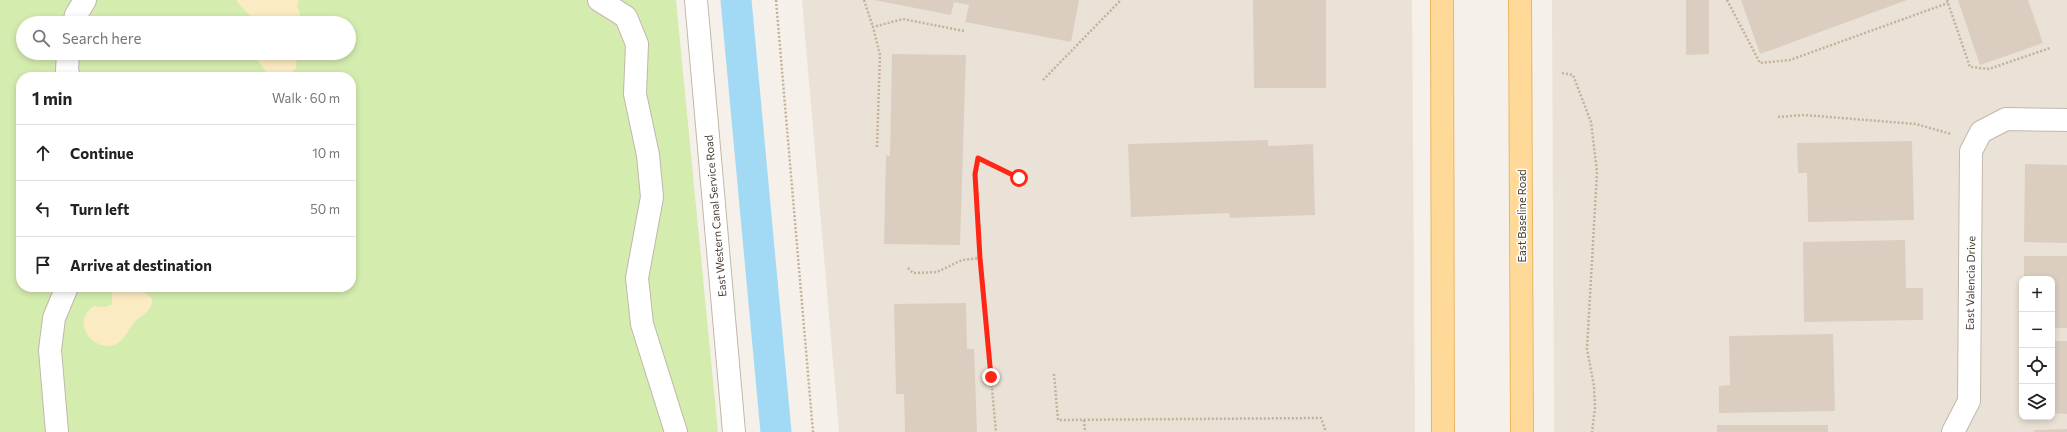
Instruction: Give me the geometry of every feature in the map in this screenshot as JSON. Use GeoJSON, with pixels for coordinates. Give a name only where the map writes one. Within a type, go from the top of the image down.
{"type":"FeatureCollection","features":[{"type":"Feature","properties":{"kind":"main road"},"geometry":{"type":"LineString","coordinates":[[1442,0],[1443,432]]}},
{"type":"Feature","properties":{"kind":"main road","name":"East Baseline Road"},"geometry":{"type":"LineString","coordinates":[[1520,0],[1522,432]]}},
{"type":"Feature","properties":{"kind":"street"},"geometry":{"type":"LineString","coordinates":[[76,16],[84,0]]}},
{"type":"Feature","properties":{"kind":"street"},"geometry":{"type":"LineString","coordinates":[[599,0],[626,16],[637,44],[635,94],[648,155],[652,197],[637,278],[642,324],[676,432]]}},
{"type":"Feature","properties":{"kind":"street","name":"East Western Canal Service Road"},"geometry":{"type":"LineString","coordinates":[[696,0],[734,432]]}},
{"type":"Feature","properties":{"kind":"street"},"geometry":{"type":"LineString","coordinates":[[68,60],[68,72]]}},
{"type":"Feature","properties":{"kind":"street","name":"East Valencia Drive"},"geometry":{"type":"LineString","coordinates":[[1953,432],[1969,401],[1971,151],[1982,132],[2006,119],[2067,120]]}},
{"type":"Feature","properties":{"kind":"street"},"geometry":{"type":"LineString","coordinates":[[57,432],[50,350],[54,318],[65,292]]}},
{"type":"Feature","properties":{"kind":"path"},"geometry":{"type":"LineString","coordinates":[[776,0],[813,432]]}},
{"type":"Feature","properties":{"kind":"path"},"geometry":{"type":"LineString","coordinates":[[864,0],[874,27],[880,55],[877,147]]}},
{"type":"Feature","properties":{"kind":"path"},"geometry":{"type":"LineString","coordinates":[[1043,80],[1121,0]]}},
{"type":"Feature","properties":{"kind":"path"},"geometry":{"type":"LineString","coordinates":[[1727,0],[1760,63],[1790,60],[1947,2],[1970,67],[1989,69],[2050,48]]}},
{"type":"Feature","properties":{"kind":"path"},"geometry":{"type":"LineString","coordinates":[[874,27],[903,19],[964,31]]}},
{"type":"Feature","properties":{"kind":"path"},"geometry":{"type":"LineString","coordinates":[[1562,73],[1573,75],[1582,94],[1592,122],[1597,172],[1587,349],[1594,386],[1595,408],[1592,432]]}},
{"type":"Feature","properties":{"kind":"path"},"geometry":{"type":"LineString","coordinates":[[1778,117],[1804,115],[1916,124],[1952,134]]}},
{"type":"Feature","properties":{"kind":"path"},"geometry":{"type":"LineString","coordinates":[[996,432],[980,258],[975,174],[978,158],[1019,178]]}},
{"type":"Feature","properties":{"kind":"path"},"geometry":{"type":"LineString","coordinates":[[908,268],[913,273],[936,272],[962,260],[980,258]]}},
{"type":"Feature","properties":{"kind":"path"},"geometry":{"type":"LineString","coordinates":[[1054,374],[1058,420],[1321,418],[1326,432]]}},
{"type":"Feature","properties":{"kind":"path"},"geometry":{"type":"LineString","coordinates":[[1084,420],[1085,432]]}},
{"type":"Feature","properties":{"kind":"shaded area"},"geometry":{"type":"Polygon","coordinates":[[[802,0],[1412,0],[1415,432],[839,432],[802,0]]]}},
{"type":"Feature","properties":{"kind":"shaded area"},"geometry":{"type":"Polygon","coordinates":[[[1552,0],[2067,0],[2067,432],[1554,432],[1552,0]]]}},
{"type":"Feature","properties":{"kind":"green space"},"geometry":{"type":"Polygon","coordinates":[[[0,0],[676,0],[718,432],[0,432],[0,0]]]}},
{"type":"Feature","properties":{"kind":"sand"},"geometry":{"type":"Polygon","coordinates":[[[236,0],[299,0],[297,7],[300,12],[300,16],[251,16],[236,0]]]}},
{"type":"Feature","properties":{"kind":"sand"},"geometry":{"type":"Polygon","coordinates":[[[297,60],[296,68],[292,72],[266,72],[258,61],[297,60]]]}},
{"type":"Feature","properties":{"kind":"sand"},"geometry":{"type":"Polygon","coordinates":[[[144,292],[151,297],[152,304],[148,310],[132,325],[121,341],[109,346],[101,345],[88,335],[84,320],[87,313],[94,306],[105,307],[112,304],[112,293],[144,292]]]}},
{"type":"Feature","properties":{"kind":"building"},"geometry":{"type":"Polygon","coordinates":[[[874,0],[1079,0],[1071,42],[965,22],[969,5],[954,2],[951,15],[874,0]]]}},
{"type":"Feature","properties":{"kind":"building"},"geometry":{"type":"Polygon","coordinates":[[[1253,0],[1326,0],[1326,88],[1254,88],[1253,0]]]}},
{"type":"Feature","properties":{"kind":"building"},"geometry":{"type":"Polygon","coordinates":[[[1686,0],[1709,0],[1709,54],[1686,55],[1686,0]]]}},
{"type":"Feature","properties":{"kind":"building"},"geometry":{"type":"Polygon","coordinates":[[[1741,0],[1907,0],[1760,54],[1741,0]]]}},
{"type":"Feature","properties":{"kind":"building"},"geometry":{"type":"Polygon","coordinates":[[[1958,0],[2028,0],[2043,43],[1980,65],[1958,0]]]}},
{"type":"Feature","properties":{"kind":"building"},"geometry":{"type":"Polygon","coordinates":[[[892,54],[966,55],[960,245],[884,244],[886,155],[890,156],[892,54]]]}},
{"type":"Feature","properties":{"kind":"building"},"geometry":{"type":"Polygon","coordinates":[[[1268,140],[1268,146],[1313,144],[1315,215],[1230,218],[1229,213],[1131,217],[1128,144],[1268,140]]]}},
{"type":"Feature","properties":{"kind":"building"},"geometry":{"type":"Polygon","coordinates":[[[1912,141],[1914,220],[1808,222],[1807,173],[1798,173],[1797,143],[1912,141]]]}},
{"type":"Feature","properties":{"kind":"building"},"geometry":{"type":"Polygon","coordinates":[[[2025,164],[2067,165],[2067,243],[2024,242],[2025,164]]]}},
{"type":"Feature","properties":{"kind":"building"},"geometry":{"type":"Polygon","coordinates":[[[1905,240],[1906,288],[1923,288],[1923,320],[1804,322],[1803,242],[1905,240]]]}},
{"type":"Feature","properties":{"kind":"building"},"geometry":{"type":"Polygon","coordinates":[[[2024,256],[2067,256],[2067,328],[2055,328],[2055,276],[2024,276],[2024,256]]]}},
{"type":"Feature","properties":{"kind":"building"},"geometry":{"type":"Polygon","coordinates":[[[966,303],[967,349],[974,349],[977,432],[905,432],[904,394],[896,394],[894,304],[966,303]]]}},
{"type":"Feature","properties":{"kind":"building"},"geometry":{"type":"Polygon","coordinates":[[[1833,334],[1835,411],[1719,413],[1719,386],[1730,385],[1729,336],[1833,334]]]}},
{"type":"Feature","properties":{"kind":"building"},"geometry":{"type":"Polygon","coordinates":[[[2055,341],[2067,341],[2067,414],[2055,413],[2055,341]]]}},
{"type":"Feature","properties":{"kind":"building"},"geometry":{"type":"Polygon","coordinates":[[[1717,425],[1828,425],[1828,432],[1717,432],[1717,425]]]}},
{"type":"Feature","properties":{"kind":"building"},"geometry":{"type":"Polygon","coordinates":[[[2067,429],[2067,432],[2034,432],[2034,430],[2067,429]]]}},
{"type":"Feature","properties":{"kind":"waterway"},"geometry":{"type":"LineString","coordinates":[[736,0],[776,432]]}},
{"type":"Feature","properties":{"kind":"route"},"geometry":{"type":"LineString","coordinates":[[991,377],[980,258],[975,174],[978,158],[1019,178]]}}]}
